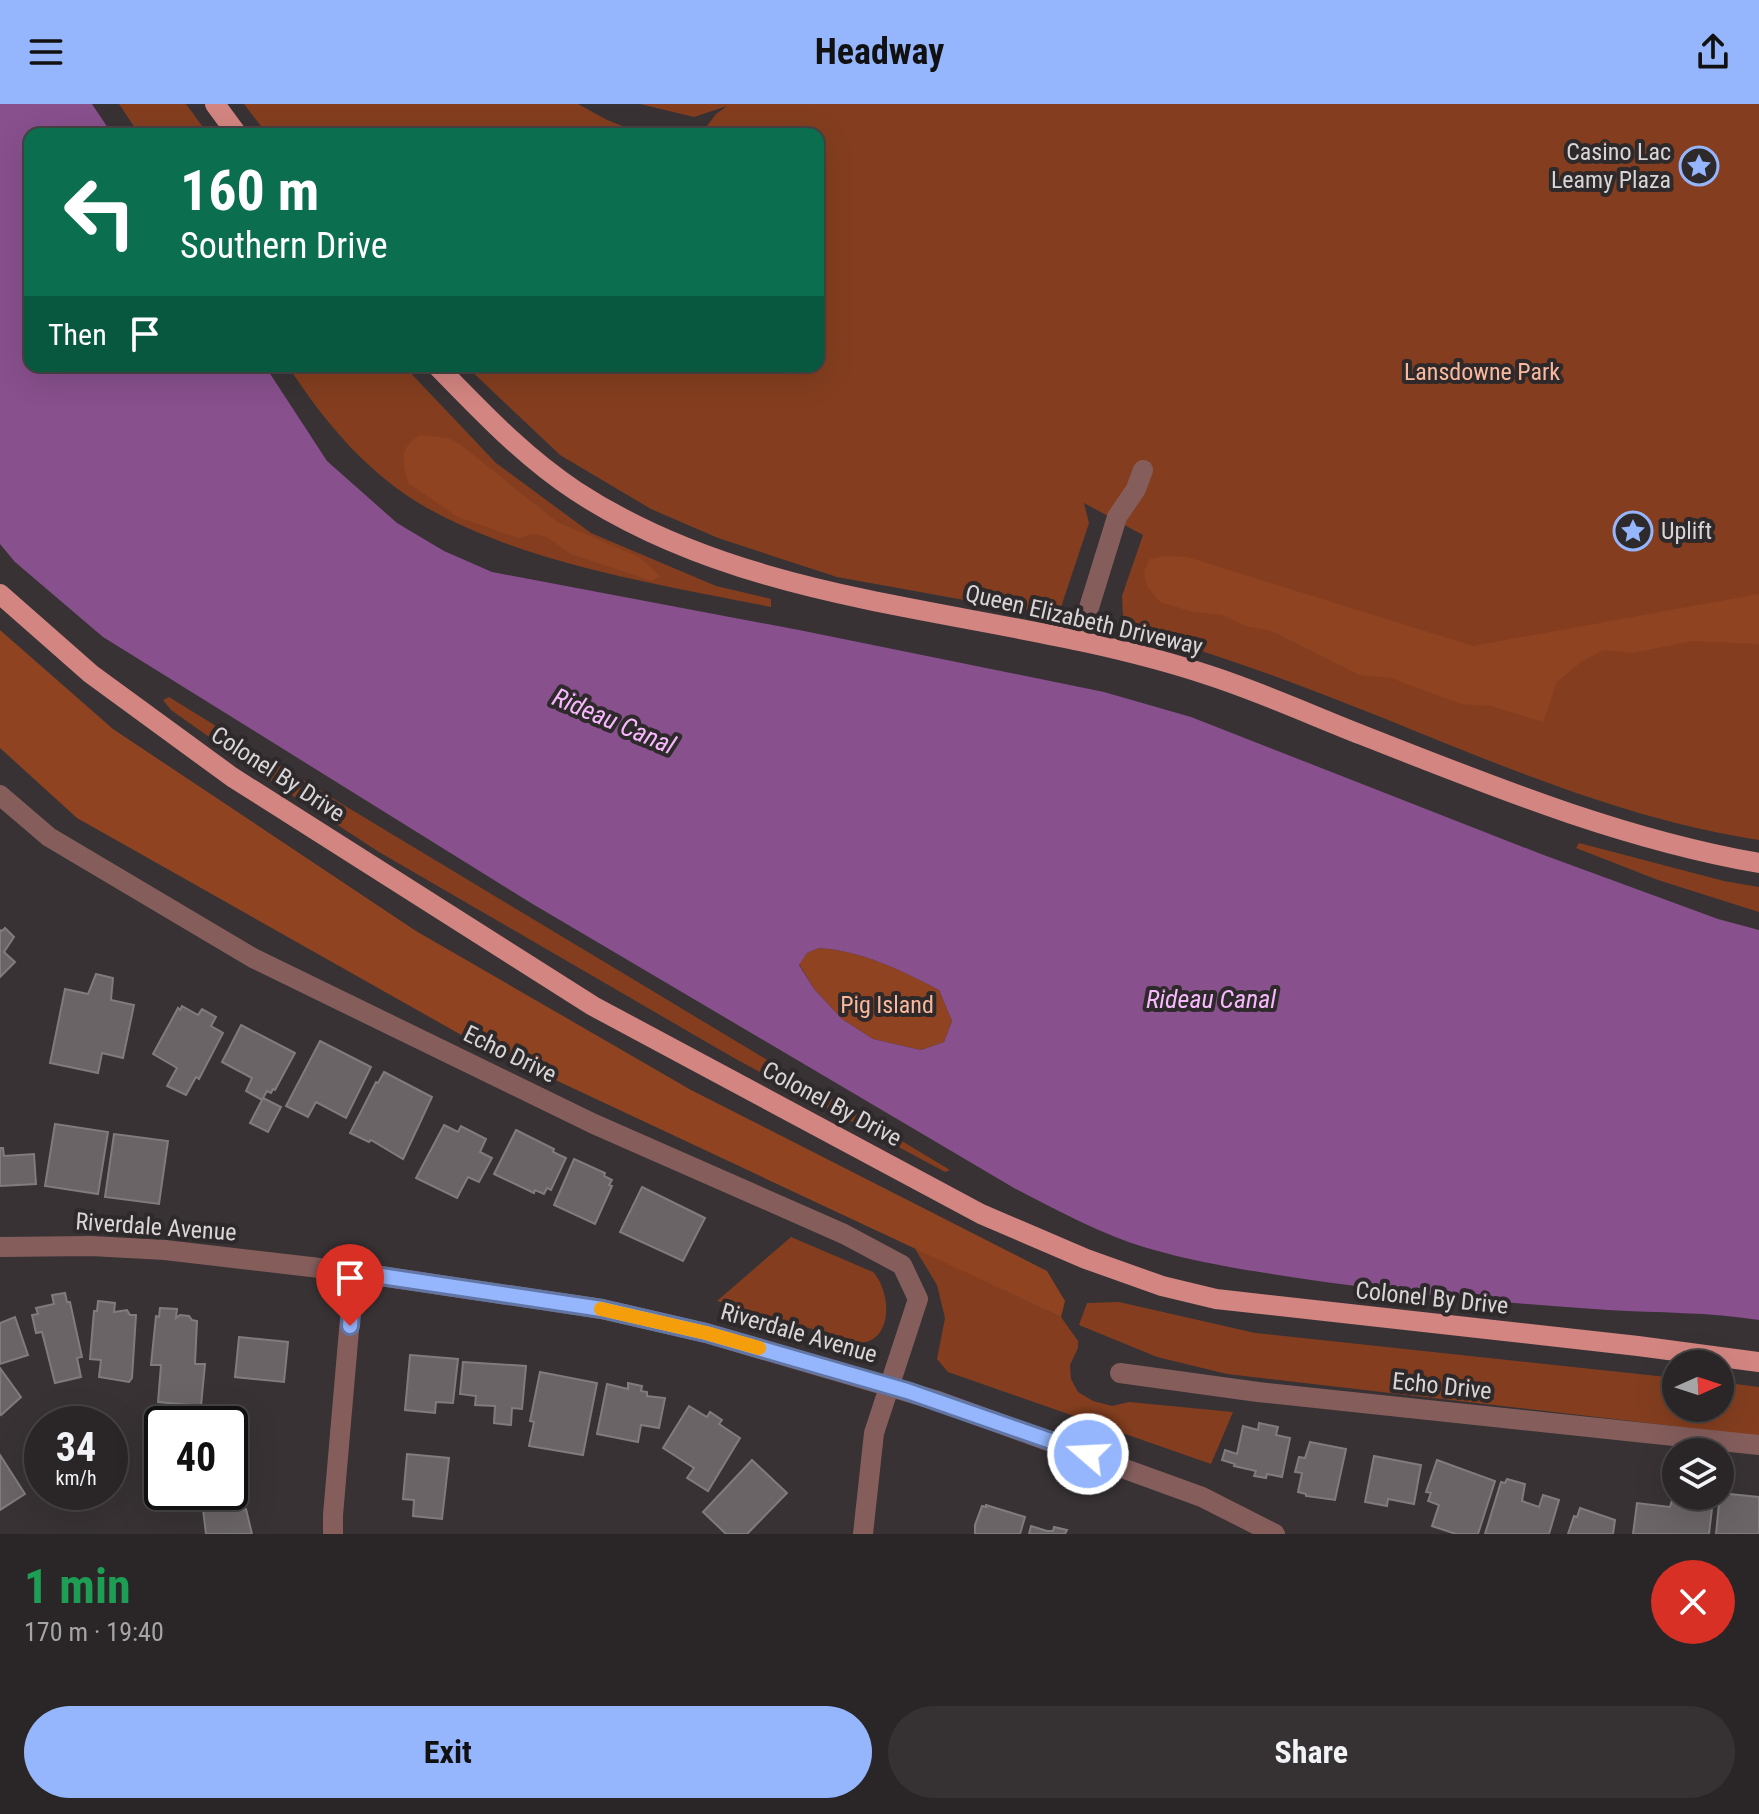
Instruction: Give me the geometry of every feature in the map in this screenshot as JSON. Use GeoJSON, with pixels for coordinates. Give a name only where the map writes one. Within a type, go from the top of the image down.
{"type":"FeatureCollection","features":[{"type":"Feature","properties":{"kind":"main road"},"geometry":{"type":"LineString","coordinates":[[215,104],[233,128]]}},
{"type":"Feature","properties":{"kind":"main road","name":"Queen Elizabeth Driveway"},"geometry":{"type":"LineString","coordinates":[[443,372],[494,423],[555,476],[606,509],[689,550],[814,589],[1079,640],[1163,660],[1516,794],[1636,836],[1699,853],[1759,863]]}},
{"type":"Feature","properties":{"kind":"main road","name":"Colonel By Drive"},"geometry":{"type":"LineString","coordinates":[[0,594],[91,674],[232,777],[593,1006],[981,1214],[1086,1259],[1162,1286],[1216,1299],[1759,1362]]}},
{"type":"Feature","properties":{"kind":"street"},"geometry":{"type":"LineString","coordinates":[[1079,640],[1117,517],[1136,489],[1143,470]]}},
{"type":"Feature","properties":{"kind":"street","name":"Echo Drive"},"geometry":{"type":"LineString","coordinates":[[0,795],[49,837],[253,958],[594,1124],[844,1234],[902,1265],[918,1299],[874,1433],[863,1534]]}},
{"type":"Feature","properties":{"kind":"street","name":"Riverdale Avenue"},"geometry":{"type":"LineString","coordinates":[[0,1247],[91,1246],[165,1250],[354,1272],[602,1309],[706,1333],[891,1386],[1202,1497],[1275,1534]]}},
{"type":"Feature","properties":{"kind":"street"},"geometry":{"type":"LineString","coordinates":[[333,1534],[354,1272]]}},
{"type":"Feature","properties":{"kind":"street","name":"Echo Drive"},"geometry":{"type":"LineString","coordinates":[[1120,1373],[1274,1394],[1759,1445]]}},
{"type":"Feature","properties":{"kind":"green space"},"geometry":{"type":"Polygon","coordinates":[[[119,104],[186,104],[204,128],[135,128],[119,104]]]}},
{"type":"Feature","properties":{"kind":"green space"},"geometry":{"type":"Polygon","coordinates":[[[244,104],[578,104],[628,128],[262,128],[244,104]]]}},
{"type":"Feature","properties":{"kind":"green space","name":"Lansdowne Park"},"geometry":{"type":"Polygon","coordinates":[[[640,104],[1759,104],[1759,840],[1639,813],[1581,794],[1293,683],[1132,628],[1123,617],[1122,596],[1143,535],[1084,503],[1089,523],[1061,607],[1050,613],[837,577],[718,538],[651,509],[560,455],[472,372],[824,372],[824,128],[706,128],[727,106],[694,117],[640,104]]]}},
{"type":"Feature","properties":{"kind":"green space"},"geometry":{"type":"Polygon","coordinates":[[[292,372],[410,372],[496,463],[591,533],[716,586],[771,599],[771,607],[595,570],[508,544],[467,528],[427,508],[386,480],[349,446],[292,372]]]}},
{"type":"Feature","properties":{"kind":"green space"},"geometry":{"type":"Polygon","coordinates":[[[420,435],[448,438],[461,445],[557,522],[639,557],[660,576],[652,581],[571,554],[547,537],[533,534],[518,538],[458,517],[408,483],[405,450],[420,435]]]}},
{"type":"Feature","properties":{"kind":"green space"},"geometry":{"type":"Polygon","coordinates":[[[1187,557],[1473,646],[1759,594],[1759,644],[1692,641],[1633,653],[1604,650],[1582,661],[1557,682],[1543,722],[1491,706],[1461,704],[1391,678],[1359,675],[1270,630],[1248,627],[1222,615],[1193,612],[1160,602],[1147,586],[1144,571],[1150,559],[1187,557]]]}},
{"type":"Feature","properties":{"kind":"green space"},"geometry":{"type":"Polygon","coordinates":[[[0,630],[113,729],[416,931],[691,1090],[1047,1271],[1065,1301],[1061,1317],[472,1041],[77,818],[0,748],[0,630]]]}},
{"type":"Feature","properties":{"kind":"green space"},"geometry":{"type":"Polygon","coordinates":[[[169,697],[950,1170],[945,1172],[734,1058],[379,852],[171,710],[163,700],[169,697]]]}},
{"type":"Feature","properties":{"kind":"green space"},"geometry":{"type":"Polygon","coordinates":[[[1579,843],[1724,881],[1759,887],[1759,912],[1658,880],[1576,848],[1579,843]]]}},
{"type":"Feature","properties":{"kind":"green space","name":"Pig Island"},"geometry":{"type":"Polygon","coordinates":[[[819,948],[866,957],[939,990],[952,1021],[944,1042],[921,1050],[873,1039],[842,1019],[814,989],[799,964],[807,953],[819,948]]]}},
{"type":"Feature","properties":{"kind":"green space"},"geometry":{"type":"Polygon","coordinates":[[[791,1237],[873,1272],[886,1302],[884,1325],[879,1334],[860,1343],[717,1301],[791,1237]]]}},
{"type":"Feature","properties":{"kind":"green space"},"geometry":{"type":"Polygon","coordinates":[[[914,1247],[1061,1317],[1078,1341],[1070,1365],[1071,1379],[1078,1392],[1093,1401],[1112,1406],[1129,1402],[1233,1412],[1211,1464],[948,1372],[937,1359],[945,1318],[937,1285],[914,1247]]]}},
{"type":"Feature","properties":{"kind":"green space"},"geometry":{"type":"Polygon","coordinates":[[[1119,1302],[1255,1333],[1662,1377],[1662,1422],[1734,1422],[1734,1384],[1759,1387],[1759,1436],[1227,1374],[1157,1357],[1079,1325],[1087,1303],[1119,1302]]]}},
{"type":"Feature","properties":{"kind":"water","name":"Rideau Canal"},"geometry":{"type":"Polygon","coordinates":[[[0,104],[92,104],[108,128],[24,128],[24,372],[269,372],[327,461],[397,523],[444,551],[492,572],[1104,692],[1191,717],[1541,854],[1718,919],[1759,930],[1759,1320],[1502,1302],[1325,1282],[1191,1259],[1147,1248],[1096,1229],[1014,1188],[531,903],[103,637],[15,562],[0,544],[0,104]],[[819,948],[807,953],[799,965],[814,989],[842,1019],[873,1039],[921,1050],[944,1042],[952,1021],[939,990],[910,975],[851,953],[819,948]]]}},
{"type":"Feature","properties":{"kind":"building"},"geometry":{"type":"Polygon","coordinates":[[[5,928],[14,937],[4,952],[15,962],[0,977],[0,930],[5,928]]]}},
{"type":"Feature","properties":{"kind":"building"},"geometry":{"type":"Polygon","coordinates":[[[96,974],[113,978],[111,1000],[134,1005],[123,1058],[102,1053],[98,1073],[50,1063],[65,989],[88,994],[96,974]]]}},
{"type":"Feature","properties":{"kind":"building"},"geometry":{"type":"Polygon","coordinates":[[[182,1006],[198,1015],[202,1009],[216,1017],[211,1026],[223,1033],[199,1079],[196,1077],[186,1095],[167,1086],[177,1068],[153,1054],[182,1006]]]}},
{"type":"Feature","properties":{"kind":"building"},"geometry":{"type":"Polygon","coordinates":[[[241,1025],[295,1053],[275,1090],[271,1093],[267,1091],[263,1098],[281,1107],[268,1132],[250,1123],[262,1100],[246,1091],[252,1078],[222,1062],[241,1025]]]}},
{"type":"Feature","properties":{"kind":"building"},"geometry":{"type":"Polygon","coordinates":[[[320,1041],[371,1067],[346,1118],[316,1102],[308,1117],[286,1106],[320,1041]]]}},
{"type":"Feature","properties":{"kind":"building"},"geometry":{"type":"Polygon","coordinates":[[[384,1072],[432,1097],[403,1159],[371,1140],[369,1142],[350,1133],[384,1072]]]}},
{"type":"Feature","properties":{"kind":"building"},"geometry":{"type":"Polygon","coordinates":[[[55,1124],[108,1132],[98,1194],[45,1186],[55,1124]]]}},
{"type":"Feature","properties":{"kind":"building"},"geometry":{"type":"Polygon","coordinates":[[[444,1125],[458,1132],[461,1126],[486,1139],[480,1152],[492,1158],[479,1182],[468,1177],[457,1198],[416,1178],[444,1125]]]}},
{"type":"Feature","properties":{"kind":"building"},"geometry":{"type":"Polygon","coordinates":[[[516,1130],[566,1158],[551,1190],[547,1188],[544,1194],[535,1190],[534,1193],[494,1174],[516,1130]]]}},
{"type":"Feature","properties":{"kind":"building"},"geometry":{"type":"Polygon","coordinates":[[[114,1134],[168,1141],[159,1204],[105,1197],[114,1134]]]}},
{"type":"Feature","properties":{"kind":"building"},"geometry":{"type":"Polygon","coordinates":[[[0,1148],[3,1148],[4,1156],[34,1154],[36,1184],[0,1186],[0,1148]]]}},
{"type":"Feature","properties":{"kind":"building"},"geometry":{"type":"Polygon","coordinates":[[[574,1159],[605,1173],[604,1176],[612,1180],[595,1224],[554,1205],[574,1159]]]}},
{"type":"Feature","properties":{"kind":"building"},"geometry":{"type":"Polygon","coordinates":[[[642,1187],[705,1218],[683,1261],[620,1232],[642,1187]]]}},
{"type":"Feature","properties":{"kind":"building"},"geometry":{"type":"Polygon","coordinates":[[[65,1293],[67,1302],[70,1302],[82,1357],[77,1358],[81,1377],[55,1383],[42,1332],[36,1333],[32,1315],[38,1314],[36,1308],[54,1304],[52,1295],[65,1293]]]}},
{"type":"Feature","properties":{"kind":"building"},"geometry":{"type":"Polygon","coordinates":[[[98,1301],[115,1303],[114,1312],[127,1310],[130,1315],[136,1315],[132,1378],[129,1382],[99,1377],[101,1360],[90,1359],[94,1311],[97,1311],[98,1301]]]}},
{"type":"Feature","properties":{"kind":"building"},"geometry":{"type":"Polygon","coordinates":[[[160,1308],[177,1309],[176,1318],[189,1316],[197,1321],[195,1364],[205,1364],[201,1406],[158,1402],[161,1365],[151,1365],[156,1316],[159,1317],[160,1308]]]}},
{"type":"Feature","properties":{"kind":"building"},"geometry":{"type":"Polygon","coordinates":[[[15,1317],[28,1355],[0,1364],[0,1323],[15,1317]]]}},
{"type":"Feature","properties":{"kind":"building"},"geometry":{"type":"Polygon","coordinates":[[[239,1337],[288,1342],[284,1382],[235,1377],[239,1337]]]}},
{"type":"Feature","properties":{"kind":"building"},"geometry":{"type":"Polygon","coordinates":[[[410,1355],[458,1359],[453,1403],[436,1402],[435,1413],[405,1410],[410,1355]]]}},
{"type":"Feature","properties":{"kind":"building"},"geometry":{"type":"Polygon","coordinates":[[[463,1362],[526,1366],[522,1409],[512,1408],[511,1425],[494,1423],[495,1406],[475,1405],[476,1396],[460,1394],[463,1362]]]}},
{"type":"Feature","properties":{"kind":"building"},"geometry":{"type":"Polygon","coordinates":[[[0,1368],[21,1397],[1,1415],[0,1414],[0,1368]]]}},
{"type":"Feature","properties":{"kind":"building"},"geometry":{"type":"Polygon","coordinates":[[[540,1372],[597,1383],[583,1455],[529,1446],[534,1422],[530,1421],[540,1372]]]}},
{"type":"Feature","properties":{"kind":"building"},"geometry":{"type":"Polygon","coordinates":[[[628,1383],[642,1386],[641,1391],[647,1392],[647,1396],[665,1398],[659,1428],[641,1425],[638,1442],[597,1434],[607,1384],[628,1389],[628,1383]]]}},
{"type":"Feature","properties":{"kind":"building"},"geometry":{"type":"Polygon","coordinates":[[[689,1406],[707,1417],[710,1412],[722,1420],[719,1424],[740,1438],[708,1491],[687,1478],[694,1468],[663,1448],[689,1406]]]}},
{"type":"Feature","properties":{"kind":"building"},"geometry":{"type":"Polygon","coordinates":[[[1259,1423],[1278,1427],[1276,1435],[1290,1438],[1282,1477],[1267,1474],[1266,1478],[1254,1476],[1256,1471],[1222,1460],[1225,1450],[1237,1454],[1243,1426],[1258,1430],[1259,1423]]]}},
{"type":"Feature","properties":{"kind":"building"},"geometry":{"type":"Polygon","coordinates":[[[1310,1442],[1346,1449],[1335,1500],[1298,1492],[1302,1473],[1295,1472],[1299,1457],[1305,1458],[1310,1442]]]}},
{"type":"Feature","properties":{"kind":"building"},"geometry":{"type":"Polygon","coordinates":[[[407,1454],[449,1458],[442,1519],[413,1516],[414,1500],[403,1499],[407,1454]]]}},
{"type":"Feature","properties":{"kind":"building"},"geometry":{"type":"Polygon","coordinates":[[[0,1455],[24,1495],[0,1510],[0,1455]]]}},
{"type":"Feature","properties":{"kind":"building"},"geometry":{"type":"Polygon","coordinates":[[[1374,1456],[1421,1465],[1414,1504],[1388,1499],[1387,1506],[1365,1502],[1374,1456]]]}},
{"type":"Feature","properties":{"kind":"building"},"geometry":{"type":"Polygon","coordinates":[[[752,1460],[787,1493],[747,1534],[726,1534],[703,1512],[752,1460]]]}},
{"type":"Feature","properties":{"kind":"building"},"geometry":{"type":"Polygon","coordinates":[[[1437,1460],[1495,1481],[1478,1534],[1456,1534],[1432,1526],[1439,1505],[1428,1501],[1431,1493],[1426,1492],[1437,1460]]]}},
{"type":"Feature","properties":{"kind":"building"},"geometry":{"type":"Polygon","coordinates":[[[1507,1479],[1525,1484],[1522,1501],[1539,1507],[1543,1495],[1559,1500],[1549,1534],[1485,1534],[1501,1482],[1505,1483],[1507,1479]]]}},
{"type":"Feature","properties":{"kind":"building"},"geometry":{"type":"Polygon","coordinates":[[[1734,1494],[1759,1497],[1759,1534],[1716,1534],[1718,1510],[1734,1510],[1734,1494]]]}},
{"type":"Feature","properties":{"kind":"building"},"geometry":{"type":"Polygon","coordinates":[[[1637,1503],[1662,1506],[1662,1510],[1712,1510],[1709,1534],[1633,1534],[1637,1503]]]}},
{"type":"Feature","properties":{"kind":"building"},"geometry":{"type":"Polygon","coordinates":[[[982,1506],[1025,1517],[1020,1534],[975,1534],[982,1506]]]}},
{"type":"Feature","properties":{"kind":"building"},"geometry":{"type":"Polygon","coordinates":[[[1580,1508],[1615,1520],[1613,1534],[1568,1534],[1580,1508]]]}},
{"type":"Feature","properties":{"kind":"building"},"geometry":{"type":"Polygon","coordinates":[[[203,1510],[246,1510],[252,1534],[206,1534],[203,1510]]]}},
{"type":"Feature","properties":{"kind":"building"},"geometry":{"type":"Polygon","coordinates":[[[1031,1526],[1047,1531],[1053,1531],[1054,1527],[1067,1530],[1065,1534],[1029,1534],[1031,1526]]]}},
{"type":"Feature","properties":{"kind":"slow traffic"},"geometry":{"type":"LineString","coordinates":[[601,1309],[759,1348]]}},
{"type":"Feature","properties":{"kind":"place","name":"Casino Lac Leamy Plaza"},"geometry":{"type":"Point","coordinates":[1699,166]}},
{"type":"Feature","properties":{"kind":"place","name":"Uplift"},"geometry":{"type":"Point","coordinates":[1633,531]}},
{"type":"Feature","properties":{"kind":"route"},"geometry":{"type":"LineString","coordinates":[[350,1326],[354,1272],[602,1309],[706,1333],[891,1386],[1088,1454]]}}]}
